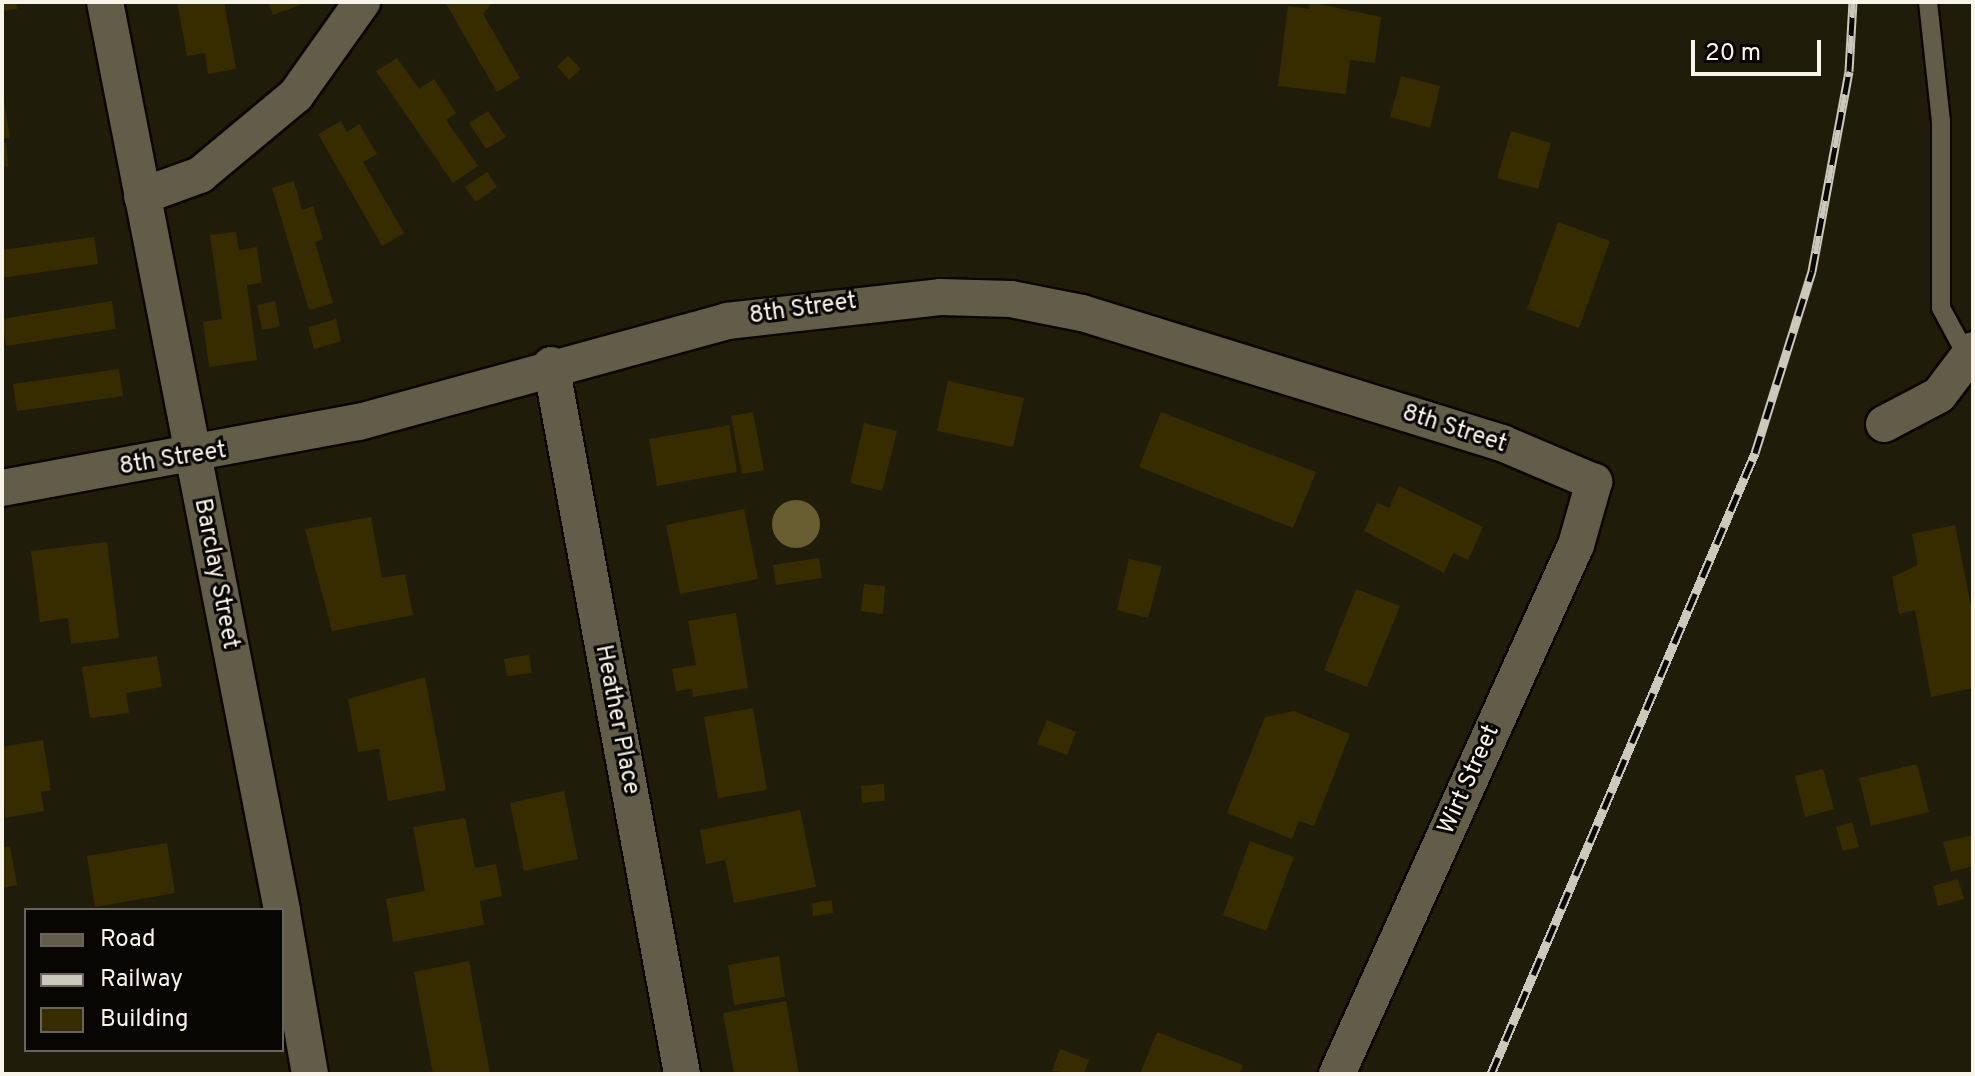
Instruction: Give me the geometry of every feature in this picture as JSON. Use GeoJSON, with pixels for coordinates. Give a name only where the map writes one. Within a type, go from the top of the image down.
{"type":"FeatureCollection","features":[{"type":"Feature","properties":{"kind":"street","name":"Barclay Street"},"geometry":{"type":"LineString","coordinates":[[105,2],[281,908]]}},
{"type":"Feature","properties":{"kind":"street"},"geometry":{"type":"LineString","coordinates":[[142,196],[200,175],[296,95],[362,2]]}},
{"type":"Feature","properties":{"kind":"street","name":"8th Street"},"geometry":{"type":"LineString","coordinates":[[2,488],[192,457],[359,422],[551,365],[805,308],[909,297],[1011,299],[1159,335],[1605,475]]}},
{"type":"Feature","properties":{"kind":"street"},"geometry":{"type":"LineString","coordinates":[[1884,424],[1939,395],[1971,358]]}},
{"type":"Feature","properties":{"kind":"street","name":"Heather Place"},"geometry":{"type":"LineString","coordinates":[[551,365],[682,1074]]}},
{"type":"Feature","properties":{"kind":"street","name":"Wirt Street"},"geometry":{"type":"LineString","coordinates":[[1337,1074],[1605,475]]}},
{"type":"Feature","properties":{"kind":"street","name":"Barclay Street"},"geometry":{"type":"LineString","coordinates":[[284,923],[310,1074]]}},
{"type":"Feature","properties":{"kind":"lane"},"geometry":{"type":"LineString","coordinates":[[1928,2],[1941,121],[1941,308],[1971,358]]}},
{"type":"Feature","properties":{"kind":"shaded area"},"geometry":{"type":"Polygon","coordinates":[[[796,500],[813,507],[820,524],[813,541],[796,548],[779,541],[772,524],[779,507],[796,500]]]}},
{"type":"Feature","properties":{"kind":"building"},"geometry":{"type":"Polygon","coordinates":[[[2,2],[16,2],[17,9],[2,11],[2,2]]]}},
{"type":"Feature","properties":{"kind":"building"},"geometry":{"type":"Polygon","coordinates":[[[177,2],[224,2],[236,69],[208,74],[205,53],[187,56],[177,2]]]}},
{"type":"Feature","properties":{"kind":"building"},"geometry":{"type":"Polygon","coordinates":[[[268,2],[299,2],[300,5],[273,15],[268,2]]]}},
{"type":"Feature","properties":{"kind":"building"},"geometry":{"type":"Polygon","coordinates":[[[445,2],[493,2],[483,14],[520,78],[497,92],[445,2]]]}},
{"type":"Feature","properties":{"kind":"building"},"geometry":{"type":"Polygon","coordinates":[[[1310,2],[1381,17],[1375,63],[1350,60],[1346,94],[1278,86],[1288,6],[1309,9],[1310,2]]]}},
{"type":"Feature","properties":{"kind":"building"},"geometry":{"type":"Polygon","coordinates":[[[568,56],[581,69],[569,80],[557,66],[568,56]]]}},
{"type":"Feature","properties":{"kind":"building"},"geometry":{"type":"Polygon","coordinates":[[[397,58],[419,89],[434,79],[456,113],[446,120],[478,166],[453,183],[376,71],[397,58]]]}},
{"type":"Feature","properties":{"kind":"building"},"geometry":{"type":"Polygon","coordinates":[[[1401,76],[1440,86],[1430,128],[1390,117],[1401,76]]]}},
{"type":"Feature","properties":{"kind":"building"},"geometry":{"type":"Polygon","coordinates":[[[2,88],[10,138],[2,139],[2,88]]]}},
{"type":"Feature","properties":{"kind":"building"},"geometry":{"type":"Polygon","coordinates":[[[488,111],[506,137],[486,149],[469,123],[488,111]]]}},
{"type":"Feature","properties":{"kind":"building"},"geometry":{"type":"Polygon","coordinates":[[[341,121],[347,132],[359,124],[377,154],[363,162],[404,233],[382,246],[318,134],[341,121]]]}},
{"type":"Feature","properties":{"kind":"building"},"geometry":{"type":"Polygon","coordinates":[[[1511,131],[1551,143],[1538,189],[1497,178],[1511,131]]]}},
{"type":"Feature","properties":{"kind":"building"},"geometry":{"type":"Polygon","coordinates":[[[2,143],[6,143],[8,166],[2,167],[2,143]]]}},
{"type":"Feature","properties":{"kind":"building"},"geometry":{"type":"Polygon","coordinates":[[[487,172],[497,187],[476,202],[465,187],[487,172]]]}},
{"type":"Feature","properties":{"kind":"building"},"geometry":{"type":"Polygon","coordinates":[[[294,181],[302,210],[313,206],[323,239],[315,242],[333,303],[309,310],[272,188],[294,181]]]}},
{"type":"Feature","properties":{"kind":"building"},"geometry":{"type":"Polygon","coordinates":[[[1558,222],[1610,241],[1579,328],[1527,309],[1558,222]]]}},
{"type":"Feature","properties":{"kind":"building"},"geometry":{"type":"Polygon","coordinates":[[[236,232],[239,250],[257,247],[262,283],[247,285],[257,360],[209,367],[203,322],[222,319],[210,235],[236,232]]]}},
{"type":"Feature","properties":{"kind":"building"},"geometry":{"type":"Polygon","coordinates":[[[94,237],[98,264],[2,278],[2,250],[94,237]]]}},
{"type":"Feature","properties":{"kind":"building"},"geometry":{"type":"Polygon","coordinates":[[[112,301],[116,329],[6,346],[2,319],[112,301]]]}},
{"type":"Feature","properties":{"kind":"building"},"geometry":{"type":"Polygon","coordinates":[[[275,301],[280,326],[262,330],[257,305],[275,301]]]}},
{"type":"Feature","properties":{"kind":"building"},"geometry":{"type":"Polygon","coordinates":[[[336,319],[341,341],[314,349],[308,327],[336,319]]]}},
{"type":"Feature","properties":{"kind":"building"},"geometry":{"type":"Polygon","coordinates":[[[119,369],[123,396],[17,411],[13,384],[119,369]]]}},
{"type":"Feature","properties":{"kind":"building"},"geometry":{"type":"Polygon","coordinates":[[[948,381],[1024,398],[1013,447],[937,431],[948,381]]]}},
{"type":"Feature","properties":{"kind":"building"},"geometry":{"type":"Polygon","coordinates":[[[753,412],[764,470],[742,474],[731,416],[753,412]]]}},
{"type":"Feature","properties":{"kind":"building"},"geometry":{"type":"Polygon","coordinates":[[[1161,412],[1316,472],[1293,528],[1139,467],[1161,412]]]}},
{"type":"Feature","properties":{"kind":"building"},"geometry":{"type":"Polygon","coordinates":[[[864,423],[897,431],[882,491],[850,483],[864,423]]]}},
{"type":"Feature","properties":{"kind":"building"},"geometry":{"type":"Polygon","coordinates":[[[729,425],[737,472],[657,486],[649,439],[729,425]]]}},
{"type":"Feature","properties":{"kind":"building"},"geometry":{"type":"Polygon","coordinates":[[[1399,486],[1483,527],[1468,560],[1453,553],[1444,573],[1364,531],[1377,503],[1389,508],[1399,486]]]}},
{"type":"Feature","properties":{"kind":"building"},"geometry":{"type":"Polygon","coordinates":[[[744,509],[758,579],[680,594],[666,525],[744,509]]]}},
{"type":"Feature","properties":{"kind":"building"},"geometry":{"type":"Polygon","coordinates":[[[371,517],[382,578],[405,574],[413,615],[332,631],[305,529],[371,517]]]}},
{"type":"Feature","properties":{"kind":"building"},"geometry":{"type":"Polygon","coordinates":[[[1955,525],[1973,617],[1973,688],[1931,697],[1915,610],[1899,614],[1892,577],[1918,565],[1912,534],[1955,525]]]}},
{"type":"Feature","properties":{"kind":"building"},"geometry":{"type":"Polygon","coordinates":[[[107,542],[119,638],[71,644],[68,618],[40,622],[31,551],[107,542]]]}},
{"type":"Feature","properties":{"kind":"building"},"geometry":{"type":"Polygon","coordinates":[[[819,558],[822,578],[776,585],[773,565],[819,558]]]}},
{"type":"Feature","properties":{"kind":"building"},"geometry":{"type":"Polygon","coordinates":[[[1129,559],[1162,566],[1148,618],[1117,610],[1129,559]]]}},
{"type":"Feature","properties":{"kind":"building"},"geometry":{"type":"Polygon","coordinates":[[[864,584],[885,586],[883,614],[861,611],[864,584]]]}},
{"type":"Feature","properties":{"kind":"building"},"geometry":{"type":"Polygon","coordinates":[[[1356,589],[1400,606],[1367,687],[1324,670],[1356,589]]]}},
{"type":"Feature","properties":{"kind":"building"},"geometry":{"type":"Polygon","coordinates":[[[736,613],[748,688],[693,697],[692,689],[676,691],[672,669],[696,665],[688,621],[736,613]]]}},
{"type":"Feature","properties":{"kind":"building"},"geometry":{"type":"Polygon","coordinates":[[[529,655],[532,673],[507,676],[504,659],[529,655]]]}},
{"type":"Feature","properties":{"kind":"building"},"geometry":{"type":"Polygon","coordinates":[[[157,656],[162,687],[126,693],[129,713],[90,718],[82,667],[157,656]]]}},
{"type":"Feature","properties":{"kind":"building"},"geometry":{"type":"Polygon","coordinates":[[[425,677],[446,790],[388,801],[379,749],[358,752],[348,699],[425,677]]]}},
{"type":"Feature","properties":{"kind":"building"},"geometry":{"type":"Polygon","coordinates":[[[753,708],[767,790],[718,798],[704,717],[753,708]]]}},
{"type":"Feature","properties":{"kind":"building"},"geometry":{"type":"Polygon","coordinates":[[[1294,711],[1350,734],[1314,826],[1299,821],[1292,839],[1227,813],[1265,717],[1294,711]]]}},
{"type":"Feature","properties":{"kind":"building"},"geometry":{"type":"Polygon","coordinates":[[[1047,720],[1076,732],[1067,755],[1037,744],[1047,720]]]}},
{"type":"Feature","properties":{"kind":"building"},"geometry":{"type":"Polygon","coordinates":[[[43,740],[51,790],[41,792],[44,811],[5,818],[2,747],[43,740]]]}},
{"type":"Feature","properties":{"kind":"building"},"geometry":{"type":"Polygon","coordinates":[[[1917,764],[1929,812],[1871,826],[1859,778],[1917,764]]]}},
{"type":"Feature","properties":{"kind":"building"},"geometry":{"type":"Polygon","coordinates":[[[1823,769],[1834,809],[1805,817],[1795,776],[1823,769]]]}},
{"type":"Feature","properties":{"kind":"building"},"geometry":{"type":"Polygon","coordinates":[[[884,784],[885,801],[862,803],[861,786],[884,784]]]}},
{"type":"Feature","properties":{"kind":"building"},"geometry":{"type":"Polygon","coordinates":[[[564,791],[578,859],[524,871],[510,803],[564,791]]]}},
{"type":"Feature","properties":{"kind":"building"},"geometry":{"type":"Polygon","coordinates":[[[800,810],[816,887],[734,903],[725,860],[706,864],[700,830],[800,810]]]}},
{"type":"Feature","properties":{"kind":"building"},"geometry":{"type":"Polygon","coordinates":[[[465,818],[475,868],[496,864],[502,896],[480,901],[484,925],[393,942],[386,899],[425,891],[413,827],[465,818]]]}},
{"type":"Feature","properties":{"kind":"building"},"geometry":{"type":"Polygon","coordinates":[[[1852,822],[1859,847],[1843,851],[1836,827],[1852,822]]]}},
{"type":"Feature","properties":{"kind":"building"},"geometry":{"type":"Polygon","coordinates":[[[1973,835],[1973,866],[1951,872],[1943,842],[1973,835]]]}},
{"type":"Feature","properties":{"kind":"building"},"geometry":{"type":"Polygon","coordinates":[[[1250,841],[1294,857],[1266,931],[1223,915],[1250,841]]]}},
{"type":"Feature","properties":{"kind":"building"},"geometry":{"type":"Polygon","coordinates":[[[167,843],[175,893],[95,907],[87,856],[167,843]]]}},
{"type":"Feature","properties":{"kind":"building"},"geometry":{"type":"Polygon","coordinates":[[[10,846],[17,885],[2,888],[2,847],[10,846]]]}},
{"type":"Feature","properties":{"kind":"building"},"geometry":{"type":"Polygon","coordinates":[[[1958,879],[1964,899],[1938,906],[1933,886],[1958,879]]]}},
{"type":"Feature","properties":{"kind":"building"},"geometry":{"type":"Polygon","coordinates":[[[832,900],[833,913],[813,916],[812,903],[832,900]]]}},
{"type":"Feature","properties":{"kind":"building"},"geometry":{"type":"Polygon","coordinates":[[[779,956],[785,997],[734,1005],[728,965],[779,956]]]}},
{"type":"Feature","properties":{"kind":"building"},"geometry":{"type":"Polygon","coordinates":[[[469,961],[490,1074],[433,1074],[414,972],[469,961]]]}},
{"type":"Feature","properties":{"kind":"building"},"geometry":{"type":"Polygon","coordinates":[[[786,1001],[799,1074],[734,1074],[723,1013],[786,1001]]]}},
{"type":"Feature","properties":{"kind":"building"},"geometry":{"type":"Polygon","coordinates":[[[1157,1032],[1243,1065],[1239,1074],[1140,1074],[1157,1032]]]}},
{"type":"Feature","properties":{"kind":"building"},"geometry":{"type":"Polygon","coordinates":[[[1060,1049],[1089,1060],[1084,1074],[1052,1071],[1060,1049]]]}},
{"type":"Feature","properties":{"kind":"railway"},"geometry":{"type":"LineString","coordinates":[[1491,1074],[1755,453],[1812,271],[1849,71],[1853,2]]}}]}
